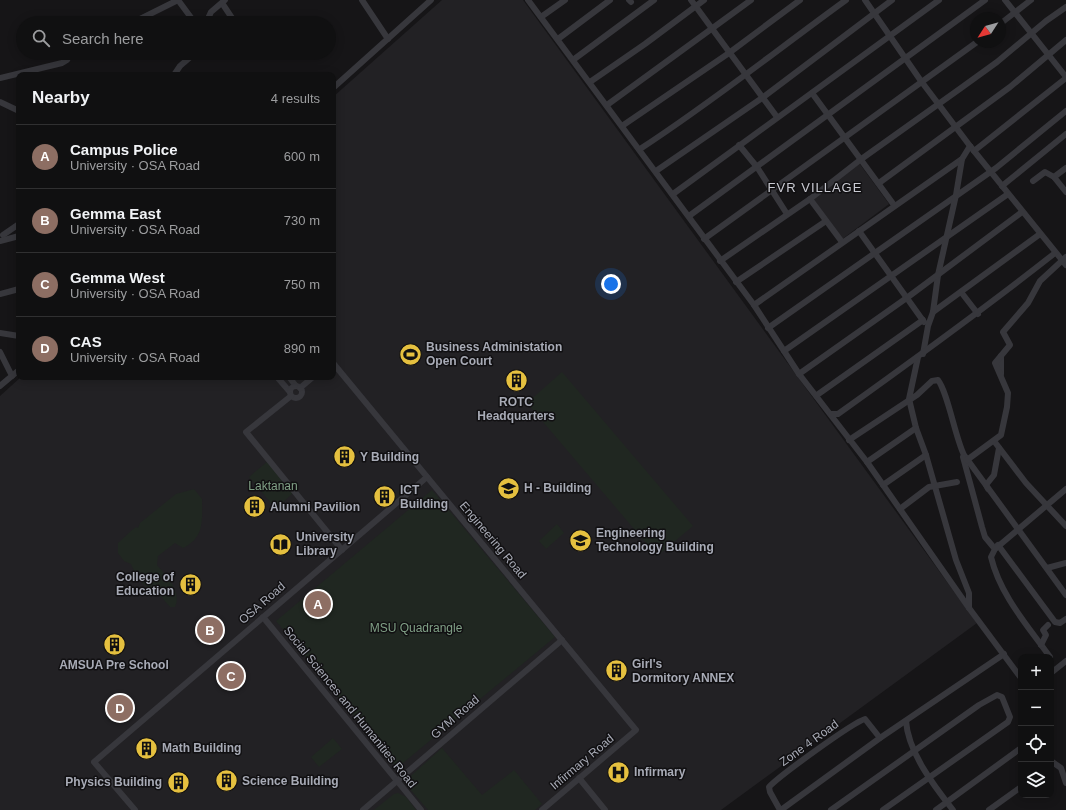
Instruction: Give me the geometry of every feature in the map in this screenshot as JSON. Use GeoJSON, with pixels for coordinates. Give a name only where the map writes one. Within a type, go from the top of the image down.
{"type":"FeatureCollection","features":[{"type":"Feature","properties":{"kind":"street"},"geometry":{"type":"LineString","coordinates":[[146,16],[178,0],[190,16]]}},
{"type":"Feature","properties":{"kind":"street"},"geometry":{"type":"LineString","coordinates":[[362,0],[388,39]]}},
{"type":"Feature","properties":{"kind":"street"},"geometry":{"type":"LineString","coordinates":[[336,85],[429,0]]}},
{"type":"Feature","properties":{"kind":"street"},"geometry":{"type":"LineString","coordinates":[[528,0],[640,149],[720,261],[754,305],[800,374],[883,484],[969,608],[1018,674]]}},
{"type":"Feature","properties":{"kind":"street"},"geometry":{"type":"LineString","coordinates":[[541,17],[565,0]]}},
{"type":"Feature","properties":{"kind":"street"},"geometry":{"type":"LineString","coordinates":[[558,39],[610,0]]}},
{"type":"Feature","properties":{"kind":"street"},"geometry":{"type":"LineString","coordinates":[[573,60],[654,0]]}},
{"type":"Feature","properties":{"kind":"street"},"geometry":{"type":"LineString","coordinates":[[691,0],[777,117]]}},
{"type":"Feature","properties":{"kind":"street"},"geometry":{"type":"LineString","coordinates":[[590,82],[645,44],[704,0]]}},
{"type":"Feature","properties":{"kind":"street"},"geometry":{"type":"LineString","coordinates":[[607,105],[752,0]]}},
{"type":"Feature","properties":{"kind":"street"},"geometry":{"type":"LineString","coordinates":[[622,126],[730,53],[800,0]]}},
{"type":"Feature","properties":{"kind":"street"},"geometry":{"type":"LineString","coordinates":[[640,149],[692,115],[846,0]]}},
{"type":"Feature","properties":{"kind":"street"},"geometry":{"type":"LineString","coordinates":[[865,0],[921,81],[972,149],[1055,253],[1065,261],[1040,280],[1028,303],[1003,332],[1010,345],[1001,356],[1001,374],[1009,396],[1001,435],[1001,450],[994,475],[986,485],[989,491]]}},
{"type":"Feature","properties":{"kind":"street"},"geometry":{"type":"LineString","coordinates":[[656,171],[762,98],[874,12],[892,0]]}},
{"type":"Feature","properties":{"kind":"street"},"geometry":{"type":"LineString","coordinates":[[673,194],[939,0]]}},
{"type":"Feature","properties":{"kind":"street"},"geometry":{"type":"LineString","coordinates":[[689,216],[985,0]]}},
{"type":"Feature","properties":{"kind":"street"},"geometry":{"type":"LineString","coordinates":[[754,305],[962,158],[1066,77],[1005,0]]}},
{"type":"Feature","properties":{"kind":"street"},"geometry":{"type":"LineString","coordinates":[[1006,19],[1031,0]]}},
{"type":"Feature","properties":{"kind":"street"},"geometry":{"type":"LineString","coordinates":[[209,16],[211,12],[223,1],[231,16]]}},
{"type":"Feature","properties":{"kind":"street"},"geometry":{"type":"LineString","coordinates":[[720,261],[810,199],[860,160],[997,62],[1066,7]]}},
{"type":"Feature","properties":{"kind":"street"},"geometry":{"type":"LineString","coordinates":[[879,183],[955,126],[986,105],[1066,40]]}},
{"type":"Feature","properties":{"kind":"street"},"geometry":{"type":"LineString","coordinates":[[704,239],[970,47]]}},
{"type":"Feature","properties":{"kind":"street"},"geometry":{"type":"LineString","coordinates":[[25,72],[62,63],[65,60]]}},
{"type":"Feature","properties":{"kind":"street"},"geometry":{"type":"LineString","coordinates":[[176,72],[187,60]]}},
{"type":"Feature","properties":{"kind":"street"},"geometry":{"type":"LineString","coordinates":[[0,78],[16,74]]}},
{"type":"Feature","properties":{"kind":"street"},"geometry":{"type":"LineString","coordinates":[[812,93],[894,205]]}},
{"type":"Feature","properties":{"kind":"street"},"geometry":{"type":"LineString","coordinates":[[0,102],[16,110]]}},
{"type":"Feature","properties":{"kind":"street"},"geometry":{"type":"LineString","coordinates":[[768,328],[874,252],[990,172],[1027,144],[1066,111]]}},
{"type":"Feature","properties":{"kind":"street"},"geometry":{"type":"LineString","coordinates":[[1002,186],[1066,134]]}},
{"type":"Feature","properties":{"kind":"street"},"geometry":{"type":"LineString","coordinates":[[739,145],[757,167],[787,214]]}},
{"type":"Feature","properties":{"kind":"street"},"geometry":{"type":"LineString","coordinates":[[962,158],[956,195],[938,275],[933,312],[909,399],[916,428],[926,455],[956,560],[969,593],[969,608]]}},
{"type":"Feature","properties":{"kind":"street"},"geometry":{"type":"LineString","coordinates":[[1054,177],[1066,168]]}},
{"type":"Feature","properties":{"kind":"street"},"geometry":{"type":"LineString","coordinates":[[1033,181],[1043,172],[1054,177],[1066,192]]}},
{"type":"Feature","properties":{"kind":"street"},"geometry":{"type":"LineString","coordinates":[[784,351],[1008,194]]}},
{"type":"Feature","properties":{"kind":"street"},"geometry":{"type":"LineString","coordinates":[[810,199],[842,242]]}},
{"type":"Feature","properties":{"kind":"street"},"geometry":{"type":"LineString","coordinates":[[800,374],[908,297],[1022,212]]}},
{"type":"Feature","properties":{"kind":"street"},"geometry":{"type":"LineString","coordinates":[[736,282],[826,221]]}},
{"type":"Feature","properties":{"kind":"street"},"geometry":{"type":"LineString","coordinates":[[9,239],[2,234],[16,226]]}},
{"type":"Feature","properties":{"kind":"street"},"geometry":{"type":"LineString","coordinates":[[859,231],[928,326]]}},
{"type":"Feature","properties":{"kind":"street"},"geometry":{"type":"LineString","coordinates":[[933,312],[1040,234]]}},
{"type":"Feature","properties":{"kind":"street"},"geometry":{"type":"LineString","coordinates":[[0,242],[16,237]]}},
{"type":"Feature","properties":{"kind":"street"},"geometry":{"type":"LineString","coordinates":[[831,414],[838,414],[978,314],[1055,253]]}},
{"type":"Feature","properties":{"kind":"street"},"geometry":{"type":"LineString","coordinates":[[0,294],[16,290]]}},
{"type":"Feature","properties":{"kind":"street"},"geometry":{"type":"LineString","coordinates":[[961,292],[978,314]]}},
{"type":"Feature","properties":{"kind":"street"},"geometry":{"type":"LineString","coordinates":[[817,395],[923,320]]}},
{"type":"Feature","properties":{"kind":"street"},"geometry":{"type":"LineString","coordinates":[[0,333],[16,336]]}},
{"type":"Feature","properties":{"kind":"street"},"geometry":{"type":"LineString","coordinates":[[0,352],[12,376]]}},
{"type":"Feature","properties":{"kind":"street","name":"Engineering Road"},"geometry":{"type":"LineString","coordinates":[[336,367],[636,730]]}},
{"type":"Feature","properties":{"kind":"street"},"geometry":{"type":"LineString","coordinates":[[0,386],[16,373]]}},
{"type":"Feature","properties":{"kind":"street"},"geometry":{"type":"LineString","coordinates":[[849,440],[917,395],[932,381],[936,379],[939,381],[965,458],[1066,595]]}},
{"type":"Feature","properties":{"kind":"street"},"geometry":{"type":"LineString","coordinates":[[279,380],[295,398],[300,396],[302,392],[292,380]]}},
{"type":"Feature","properties":{"kind":"street"},"geometry":{"type":"LineString","coordinates":[[308,380],[298,387],[292,387],[290,394],[246,432],[342,550]]}},
{"type":"Feature","properties":{"kind":"street"},"geometry":{"type":"LineString","coordinates":[[836,422],[838,414]]}},
{"type":"Feature","properties":{"kind":"street"},"geometry":{"type":"LineString","coordinates":[[867,462],[916,428]]}},
{"type":"Feature","properties":{"kind":"street"},"geometry":{"type":"LineString","coordinates":[[965,458],[994,441],[1001,435]]}},
{"type":"Feature","properties":{"kind":"street"},"geometry":{"type":"LineString","coordinates":[[994,441],[1026,483],[1066,526]]}},
{"type":"Feature","properties":{"kind":"street"},"geometry":{"type":"LineString","coordinates":[[883,484],[926,455]]}},
{"type":"Feature","properties":{"kind":"street"},"geometry":{"type":"LineString","coordinates":[[965,458],[965,469],[985,537],[996,548],[1055,622],[1060,623],[1066,619]]}},
{"type":"Feature","properties":{"kind":"street","name":"OSA Road"},"geometry":{"type":"LineString","coordinates":[[135,810],[94,762],[427,477]]}},
{"type":"Feature","properties":{"kind":"street"},"geometry":{"type":"LineString","coordinates":[[900,509],[926,489],[957,482]]}},
{"type":"Feature","properties":{"kind":"street"},"geometry":{"type":"LineString","coordinates":[[1048,654],[1008,597],[1001,584],[991,557],[996,548],[1066,489]]}},
{"type":"Feature","properties":{"kind":"street"},"geometry":{"type":"LineString","coordinates":[[1047,568],[1066,563]]}},
{"type":"Feature","properties":{"kind":"street","name":"Social Sciences and Humanities Road"},"geometry":{"type":"LineString","coordinates":[[263,617],[421,810]]}},
{"type":"Feature","properties":{"kind":"street"},"geometry":{"type":"LineString","coordinates":[[1041,645],[1046,636],[1043,630],[1048,625]]}},
{"type":"Feature","properties":{"kind":"street","name":"GYM Road"},"geometry":{"type":"LineString","coordinates":[[363,810],[562,640]]}},
{"type":"Feature","properties":{"kind":"street"},"geometry":{"type":"LineString","coordinates":[[781,810],[880,738],[1004,654]]}},
{"type":"Feature","properties":{"kind":"street"},"geometry":{"type":"LineString","coordinates":[[1054,670],[1066,661]]}},
{"type":"Feature","properties":{"kind":"street"},"geometry":{"type":"LineString","coordinates":[[1054,662],[1058,667]]}},
{"type":"Feature","properties":{"kind":"street"},"geometry":{"type":"LineString","coordinates":[[832,810],[978,705],[997,696],[1002,697],[1010,717],[1008,722],[883,810]]}},
{"type":"Feature","properties":{"kind":"street","name":"Zone 4 Road"},"geometry":{"type":"LineString","coordinates":[[781,810],[770,792],[769,787],[808,757],[853,725],[865,719],[880,738]]}},
{"type":"Feature","properties":{"kind":"street"},"geometry":{"type":"LineString","coordinates":[[906,721],[909,740],[914,751],[953,810]]}},
{"type":"Feature","properties":{"kind":"street","name":"Infirmary Road"},"geometry":{"type":"LineString","coordinates":[[542,810],[636,730]]}},
{"type":"Feature","properties":{"kind":"street"},"geometry":{"type":"LineString","coordinates":[[936,810],[1018,750]]}},
{"type":"Feature","properties":{"kind":"street"},"geometry":{"type":"LineString","coordinates":[[1052,762],[1061,768],[1066,783]]}},
{"type":"Feature","properties":{"kind":"street"},"geometry":{"type":"LineString","coordinates":[[579,778],[605,810]]}},
{"type":"Feature","properties":{"kind":"street"},"geometry":{"type":"LineString","coordinates":[[989,810],[1018,789]]}},
{"type":"Feature","properties":{"kind":"shaded area"},"geometry":{"type":"Polygon","coordinates":[[[442,0],[523,0],[977,623],[721,810],[0,810],[0,396],[18,380],[336,380],[336,94],[442,0]]]}},
{"type":"Feature","properties":{"kind":"shaded area"},"geometry":{"type":"Polygon","coordinates":[[[859,163],[889,204],[841,240],[810,200],[859,163]]]}},
{"type":"Feature","properties":{"kind":"green space","name":"Business Administation Open Court"},"geometry":{"type":"Polygon","coordinates":[[[415,343],[422,352],[406,364],[399,356],[415,343]]]}},
{"type":"Feature","properties":{"kind":"green space"},"geometry":{"type":"Polygon","coordinates":[[[562,372],[693,526],[657,556],[527,403],[562,372]]]}},
{"type":"Feature","properties":{"kind":"green space","name":"Laktanan"},"geometry":{"type":"Polygon","coordinates":[[[268,461],[294,492],[276,509],[249,477],[268,461]]]}},
{"type":"Feature","properties":{"kind":"green space"},"geometry":{"type":"Polygon","coordinates":[[[194,489],[202,499],[202,521],[199,533],[190,544],[183,548],[175,543],[158,556],[157,565],[169,579],[177,595],[175,607],[170,607],[158,593],[143,584],[135,573],[131,564],[124,561],[118,553],[118,543],[136,527],[138,528],[140,523],[176,494],[194,489]]]}},
{"type":"Feature","properties":{"kind":"green space","name":"MSU Quadrangle"},"geometry":{"type":"Polygon","coordinates":[[[432,490],[555,637],[397,768],[276,621],[432,490]]]}},
{"type":"Feature","properties":{"kind":"green space"},"geometry":{"type":"Polygon","coordinates":[[[557,524],[564,533],[546,549],[539,541],[557,524]]]}},
{"type":"Feature","properties":{"kind":"green space"},"geometry":{"type":"Polygon","coordinates":[[[333,738],[342,749],[319,767],[311,757],[333,738]]]}},
{"type":"Feature","properties":{"kind":"green space"},"geometry":{"type":"Polygon","coordinates":[[[442,748],[482,795],[514,770],[542,804],[535,810],[428,810],[404,782],[442,748]]]}},
{"type":"Feature","properties":{"kind":"green space"},"geometry":{"type":"Polygon","coordinates":[[[398,793],[406,797],[416,810],[374,810],[394,794],[398,793]]]}},
{"type":"Feature","properties":{"kind":"place","name":"Business Administation Open Court"},"geometry":{"type":"Point","coordinates":[411,354]}},
{"type":"Feature","properties":{"kind":"place","name":"ROTC Headquarters"},"geometry":{"type":"Point","coordinates":[516,381]}},
{"type":"Feature","properties":{"kind":"place","name":"Y Building"},"geometry":{"type":"Point","coordinates":[345,457]}},
{"type":"Feature","properties":{"kind":"place","name":"H - Building"},"geometry":{"type":"Point","coordinates":[509,488]}},
{"type":"Feature","properties":{"kind":"place","name":"ICT Building"},"geometry":{"type":"Point","coordinates":[385,497]}},
{"type":"Feature","properties":{"kind":"place","name":"Alumni Pavilion"},"geometry":{"type":"Point","coordinates":[254,507]}},
{"type":"Feature","properties":{"kind":"place","name":"Engineering Technology Building"},"geometry":{"type":"Point","coordinates":[581,540]}},
{"type":"Feature","properties":{"kind":"place","name":"University Library"},"geometry":{"type":"Point","coordinates":[280,544]}},
{"type":"Feature","properties":{"kind":"place","name":"College of Education"},"geometry":{"type":"Point","coordinates":[190,584]}},
{"type":"Feature","properties":{"kind":"place","name":"Campus Police"},"geometry":{"type":"Point","coordinates":[318,604]}},
{"type":"Feature","properties":{"kind":"place","name":"Gemma East"},"geometry":{"type":"Point","coordinates":[210,630]}},
{"type":"Feature","properties":{"kind":"place","name":"AMSUA Pre School"},"geometry":{"type":"Point","coordinates":[114,644]}},
{"type":"Feature","properties":{"kind":"place","name":"Girl's Dormitory ANNEX"},"geometry":{"type":"Point","coordinates":[617,671]}},
{"type":"Feature","properties":{"kind":"place","name":"Gemma West"},"geometry":{"type":"Point","coordinates":[231,676]}},
{"type":"Feature","properties":{"kind":"place","name":"CAS"},"geometry":{"type":"Point","coordinates":[120,708]}},
{"type":"Feature","properties":{"kind":"place","name":"Math Building"},"geometry":{"type":"Point","coordinates":[147,748]}},
{"type":"Feature","properties":{"kind":"place","name":"Infirmary"},"geometry":{"type":"Point","coordinates":[619,772]}},
{"type":"Feature","properties":{"kind":"place","name":"Science Building"},"geometry":{"type":"Point","coordinates":[227,781]}},
{"type":"Feature","properties":{"kind":"place","name":"Physics Building"},"geometry":{"type":"Point","coordinates":[178,782]}},
{"type":"Feature","properties":{"kind":"district","name":"FVR VILLAGE"},"geometry":{"type":"Point","coordinates":[815,187]}}]}
